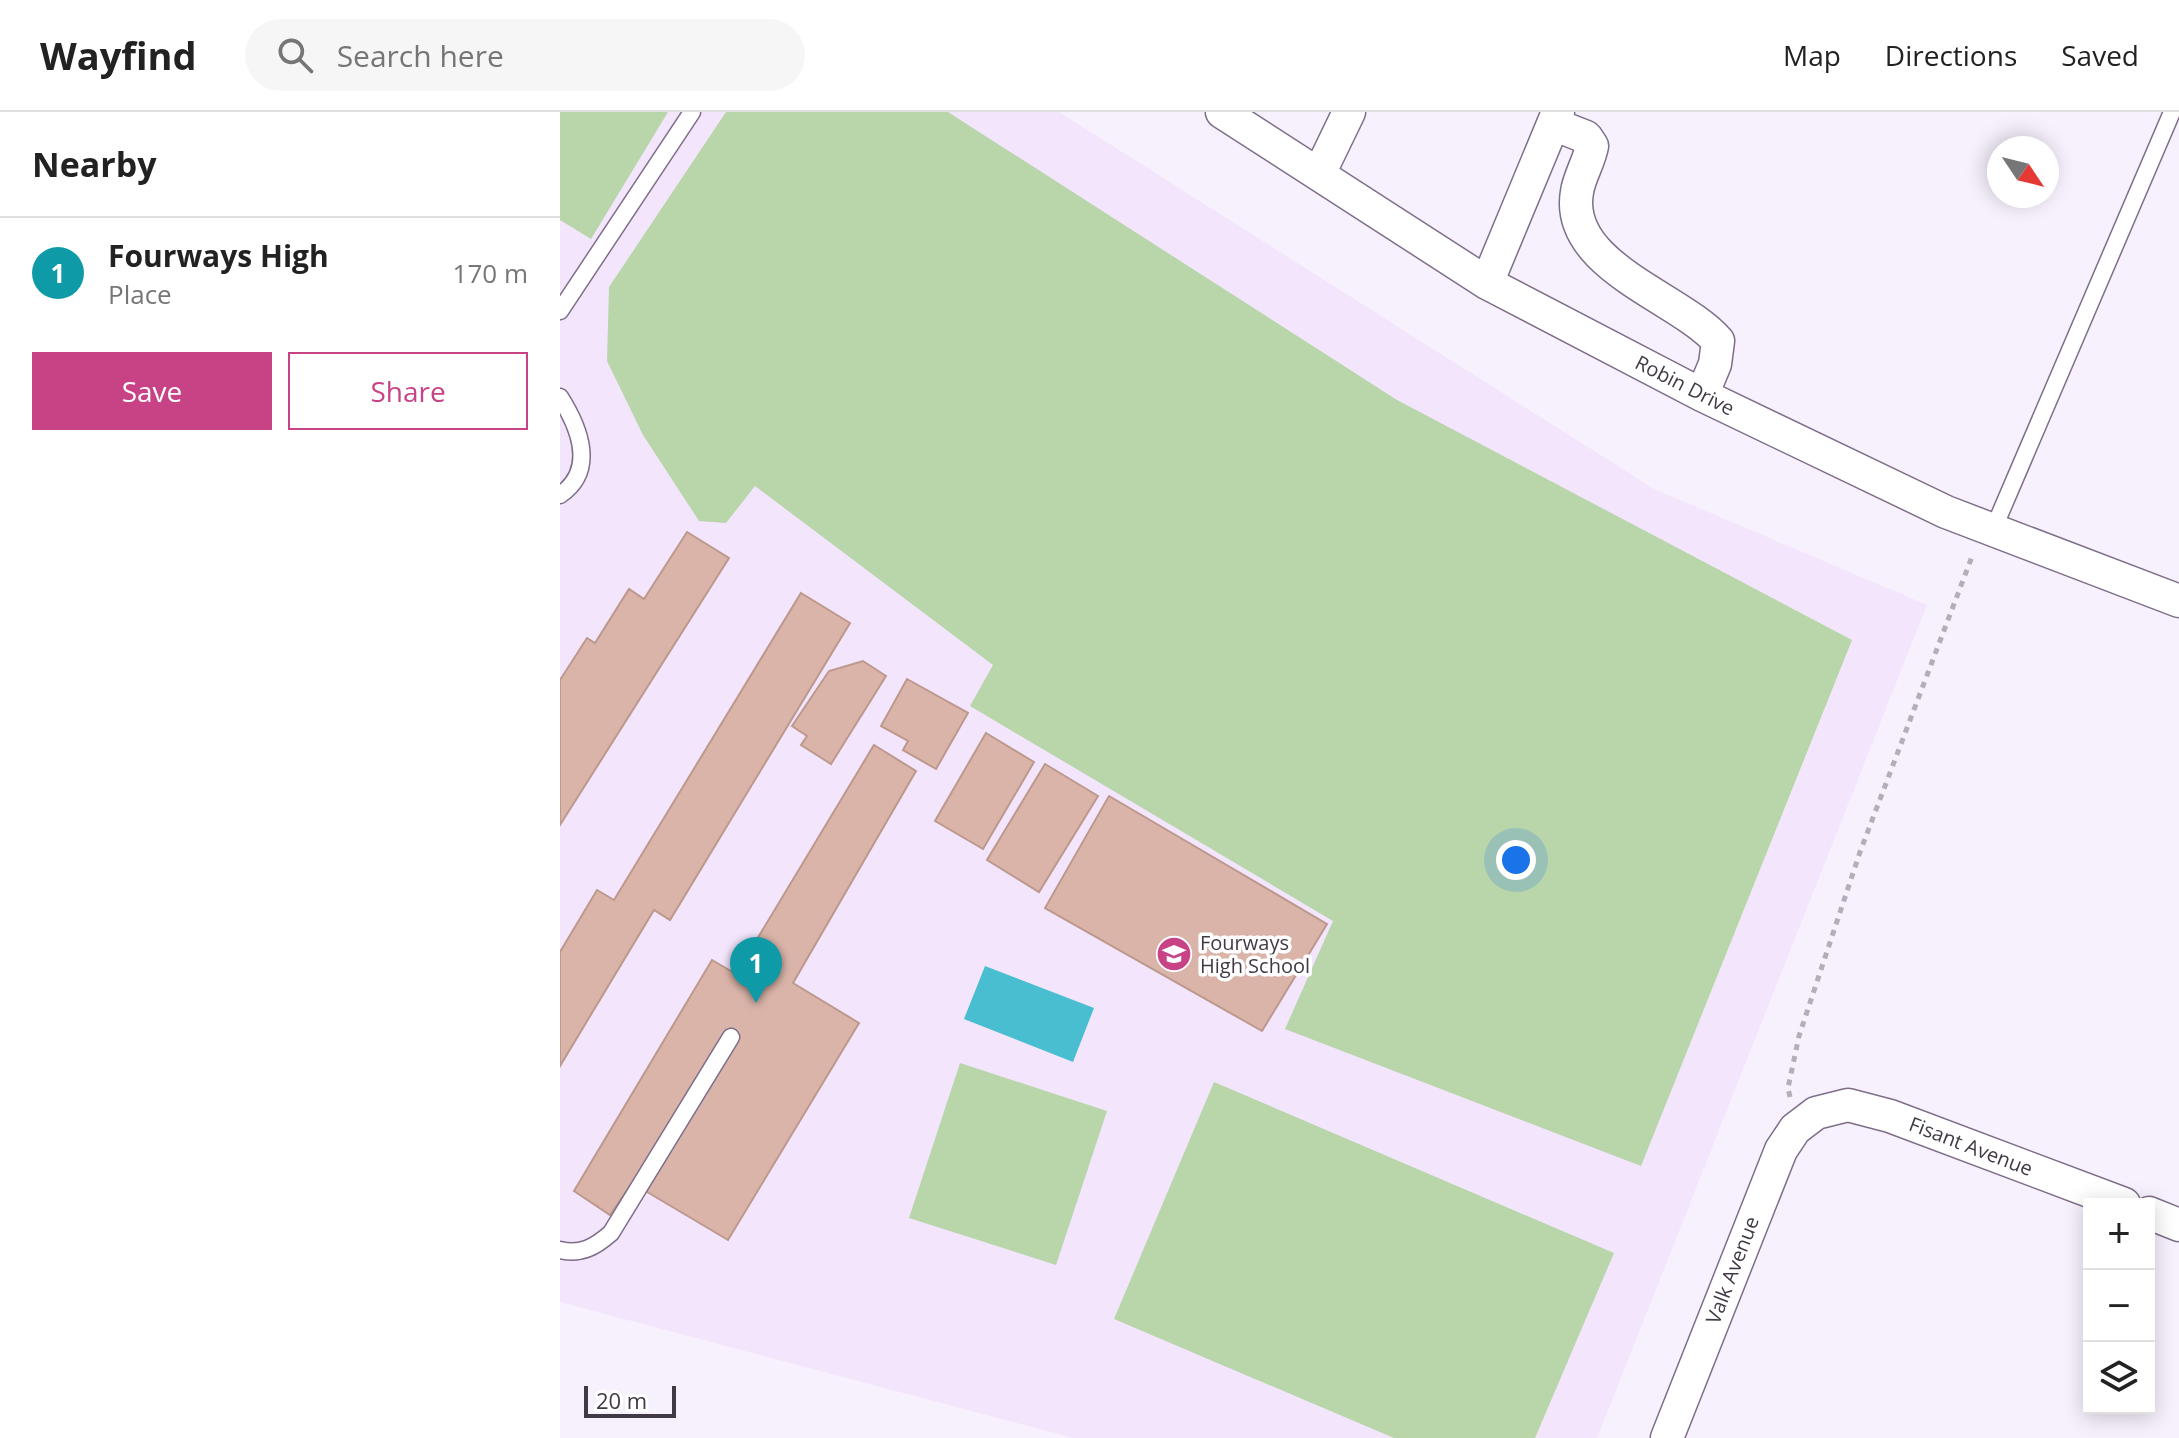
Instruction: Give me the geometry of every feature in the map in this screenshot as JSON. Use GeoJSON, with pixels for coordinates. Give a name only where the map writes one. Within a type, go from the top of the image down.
{"type":"FeatureCollection","features":[{"type":"Feature","properties":{"kind":"street","name":"Robin Drive"},"geometry":{"type":"LineString","coordinates":[[1222,112],[1320,172],[1487,283],[1702,395],[1946,512],[2179,601]]}},
{"type":"Feature","properties":{"kind":"street"},"geometry":{"type":"LineString","coordinates":[[1320,172],[1349,112]]}},
{"type":"Feature","properties":{"kind":"street"},"geometry":{"type":"LineString","coordinates":[[1487,283],[1555,118],[1586,137],[1592,146],[1577,191],[1576,214],[1592,243],[1617,272],[1703,324],[1718,341],[1715,364],[1702,395]]}},
{"type":"Feature","properties":{"kind":"street","name":"Fisant Avenue"},"geometry":{"type":"LineString","coordinates":[[1805,1121],[1848,1105],[1879,1112],[2108,1198]]}},
{"type":"Feature","properties":{"kind":"street","name":"Valk Avenue"},"geometry":{"type":"LineString","coordinates":[[1667,1438],[1781,1150],[1805,1121]]}},
{"type":"Feature","properties":{"kind":"street"},"geometry":{"type":"LineString","coordinates":[[2155,1215],[2179,1225]]}},
{"type":"Feature","properties":{"kind":"lane"},"geometry":{"type":"LineString","coordinates":[[560,311],[692,112]]}},
{"type":"Feature","properties":{"kind":"lane"},"geometry":{"type":"LineString","coordinates":[[1989,528],[2172,112]]}},
{"type":"Feature","properties":{"kind":"lane"},"geometry":{"type":"LineString","coordinates":[[560,397],[575,420],[581,455],[578,478],[560,495]]}},
{"type":"Feature","properties":{"kind":"lane"},"geometry":{"type":"LineString","coordinates":[[560,1250],[572,1253],[594,1247],[611,1233],[731,1037]]}},
{"type":"Feature","properties":{"kind":"path"},"geometry":{"type":"LineString","coordinates":[[1805,1121],[1788,1088],[1799,1036],[1860,852],[1989,528]]}},
{"type":"Feature","properties":{"kind":"shaded area","name":"Fourways High School"},"geometry":{"type":"Polygon","coordinates":[[[560,112],[1059,112],[1654,489],[1927,605],[1597,1438],[1074,1438],[560,1302],[560,112]]]}},
{"type":"Feature","properties":{"kind":"green space"},"geometry":{"type":"Polygon","coordinates":[[[560,112],[668,112],[591,239],[560,220],[560,112]]]}},
{"type":"Feature","properties":{"kind":"green space"},"geometry":{"type":"Polygon","coordinates":[[[726,112],[948,112],[1397,400],[1852,640],[1641,1166],[1285,1029],[1333,921],[970,706],[993,665],[755,486],[726,523],[699,521],[643,435],[607,361],[609,287],[726,112]]]}},
{"type":"Feature","properties":{"kind":"green space"},"geometry":{"type":"Polygon","coordinates":[[[960,1063],[1107,1111],[1056,1265],[909,1218],[960,1063]]]}},
{"type":"Feature","properties":{"kind":"green space"},"geometry":{"type":"Polygon","coordinates":[[[1214,1082],[1614,1253],[1535,1438],[1394,1438],[1114,1319],[1214,1082]]]}},
{"type":"Feature","properties":{"kind":"water"},"geometry":{"type":"Polygon","coordinates":[[[985,966],[1094,1008],[1073,1062],[964,1019],[985,966]]]}},
{"type":"Feature","properties":{"kind":"building"},"geometry":{"type":"Polygon","coordinates":[[[687,532],[729,558],[560,825],[560,680],[587,638],[595,643],[629,589],[644,599],[687,532]]]}},
{"type":"Feature","properties":{"kind":"building"},"geometry":{"type":"Polygon","coordinates":[[[801,593],[850,623],[670,920],[654,910],[560,1066],[560,952],[597,890],[614,900],[801,593]]]}},
{"type":"Feature","properties":{"kind":"building"},"geometry":{"type":"Polygon","coordinates":[[[863,661],[886,676],[831,764],[801,745],[807,736],[792,726],[829,671],[863,661]]]}},
{"type":"Feature","properties":{"kind":"building"},"geometry":{"type":"Polygon","coordinates":[[[907,679],[968,713],[936,769],[903,750],[908,741],[881,726],[907,679]]]}},
{"type":"Feature","properties":{"kind":"building"},"geometry":{"type":"Polygon","coordinates":[[[986,733],[1034,762],[983,849],[935,821],[986,733]]]}},
{"type":"Feature","properties":{"kind":"building"},"geometry":{"type":"Polygon","coordinates":[[[874,745],[916,771],[793,983],[859,1023],[728,1240],[632,1183],[610,1215],[574,1191],[712,960],[736,974],[874,745]]]}},
{"type":"Feature","properties":{"kind":"building"},"geometry":{"type":"Polygon","coordinates":[[[1045,764],[1098,796],[1039,892],[987,860],[1045,764]]]}},
{"type":"Feature","properties":{"kind":"building"},"geometry":{"type":"Polygon","coordinates":[[[1109,796],[1327,924],[1262,1031],[1045,908],[1109,796]]]}},
{"type":"Feature","properties":{"kind":"place","name":"Fourways High School"},"geometry":{"type":"Point","coordinates":[1174,954]}},
{"type":"Feature","properties":{"kind":"place","name":"Fourways High"},"geometry":{"type":"Point","coordinates":[756,1003]}}]}
